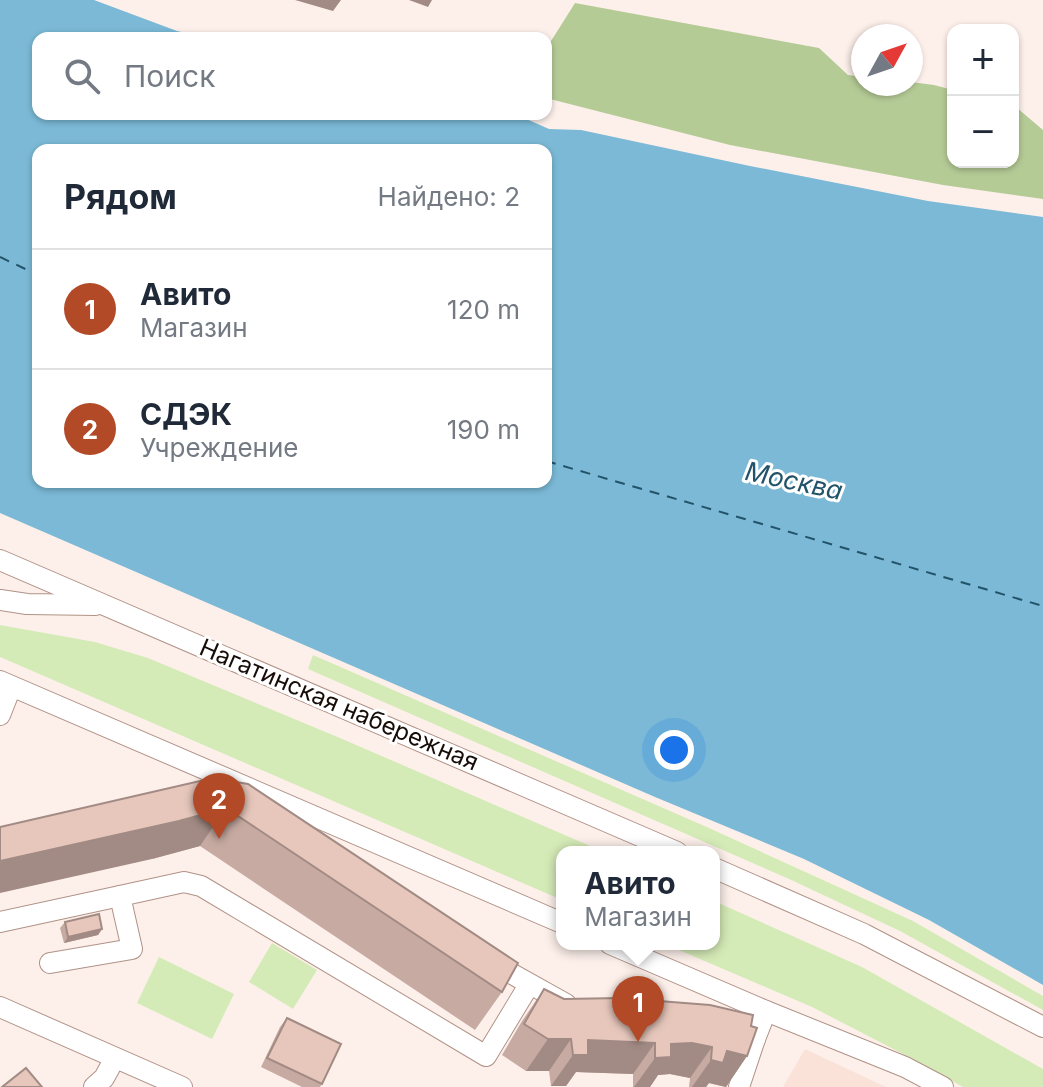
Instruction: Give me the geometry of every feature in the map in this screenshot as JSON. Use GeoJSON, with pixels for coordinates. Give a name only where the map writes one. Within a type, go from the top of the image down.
{"type":"FeatureCollection","features":[{"type":"Feature","properties":{"kind":"street","name":"Нагатинская набережная"},"geometry":{"type":"LineString","coordinates":[[0,560],[663,846]]}},
{"type":"Feature","properties":{"kind":"street"},"geometry":{"type":"LineString","coordinates":[[27,604],[35,591],[29,572]]}},
{"type":"Feature","properties":{"kind":"street"},"geometry":{"type":"LineString","coordinates":[[0,600],[27,604],[109,605]]}},
{"type":"Feature","properties":{"kind":"street"},"geometry":{"type":"LineString","coordinates":[[0,715],[6,684],[556,920]]}},
{"type":"Feature","properties":{"kind":"street"},"geometry":{"type":"LineString","coordinates":[[720,871],[864,934],[1043,1027]]}},
{"type":"Feature","properties":{"kind":"street"},"geometry":{"type":"LineString","coordinates":[[0,922],[184,882],[201,886],[486,1056],[529,985]]}},
{"type":"Feature","properties":{"kind":"street"},"geometry":{"type":"LineString","coordinates":[[50,963],[132,949],[120,896]]}},
{"type":"Feature","properties":{"kind":"street"},"geometry":{"type":"LineString","coordinates":[[467,948],[573,1007],[589,1008]]}},
{"type":"Feature","properties":{"kind":"street"},"geometry":{"type":"LineString","coordinates":[[624,950],[905,1067],[943,1087]]}},
{"type":"Feature","properties":{"kind":"street"},"geometry":{"type":"LineString","coordinates":[[0,1007],[182,1087]]}},
{"type":"Feature","properties":{"kind":"street"},"geometry":{"type":"LineString","coordinates":[[739,1087],[766,1011]]}},
{"type":"Feature","properties":{"kind":"street"},"geometry":{"type":"LineString","coordinates":[[716,1013],[755,1039]]}},
{"type":"Feature","properties":{"kind":"street"},"geometry":{"type":"LineString","coordinates":[[94,1087],[104,1078],[115,1058]]}},
{"type":"Feature","properties":{"kind":"shaded area"},"geometry":{"type":"Polygon","coordinates":[[[805,1049],[886,1087],[783,1087],[805,1049]]]}},
{"type":"Feature","properties":{"kind":"green space"},"geometry":{"type":"Polygon","coordinates":[[[575,3],[819,48],[851,75],[851,96],[923,96],[923,84],[947,88],[947,168],[1019,168],[1019,110],[1043,130],[1043,199],[943,185],[730,145],[552,100],[552,39],[575,3]]]}},
{"type":"Feature","properties":{"kind":"green space"},"geometry":{"type":"Polygon","coordinates":[[[0,625],[95,642],[148,658],[590,846],[556,846],[556,897],[0,657],[0,625]]]}},
{"type":"Feature","properties":{"kind":"green space"},"geometry":{"type":"Polygon","coordinates":[[[313,655],[913,921],[1043,996],[1043,1010],[900,931],[720,849],[720,846],[713,846],[308,669],[313,655]]]}},
{"type":"Feature","properties":{"kind":"green space"},"geometry":{"type":"Polygon","coordinates":[[[720,904],[862,967],[1043,1069],[1043,1087],[963,1087],[812,1007],[679,950],[720,950],[720,904]]]}},
{"type":"Feature","properties":{"kind":"green space"},"geometry":{"type":"Polygon","coordinates":[[[272,943],[317,970],[293,1009],[249,982],[272,943]]]}},
{"type":"Feature","properties":{"kind":"green space"},"geometry":{"type":"Polygon","coordinates":[[[159,957],[234,994],[212,1039],[137,1003],[159,957]]]}},
{"type":"Feature","properties":{"kind":"water","name":"Москва"},"geometry":{"type":"Polygon","coordinates":[[[0,0],[94,0],[181,32],[32,32],[32,120],[529,120],[549,129],[581,130],[928,201],[1043,217],[1043,985],[929,920],[804,859],[0,513],[0,0]]]}},
{"type":"Feature","properties":{"kind":"building"},"geometry":{"type":"Polygon","coordinates":[[[213,778],[248,784],[518,963],[502,992],[226,808],[0,861],[0,827],[213,778]]]}},
{"type":"Feature","properties":{"kind":"building"},"geometry":{"type":"Polygon","coordinates":[[[99,914],[102,929],[68,937],[65,922],[99,914]]]}},
{"type":"Feature","properties":{"kind":"building"},"geometry":{"type":"Polygon","coordinates":[[[544,989],[564,999],[621,998],[710,1005],[753,1015],[751,1026],[757,1028],[747,1056],[727,1051],[723,1063],[711,1060],[712,1047],[692,1043],[671,1044],[671,1057],[655,1058],[655,1043],[588,1040],[588,1055],[573,1055],[571,1039],[548,1039],[524,1024],[544,989]]]}},
{"type":"Feature","properties":{"kind":"building"},"geometry":{"type":"Polygon","coordinates":[[[287,1018],[341,1044],[322,1084],[267,1058],[287,1018]]]}},
{"type":"Feature","properties":{"kind":"building"},"geometry":{"type":"Polygon","coordinates":[[[26,1068],[42,1087],[2,1087],[26,1068]]]}},
{"type":"Feature","properties":{"kind":"ferry route"},"geometry":{"type":"LineString","coordinates":[[0,257],[32,272]]}},
{"type":"Feature","properties":{"kind":"ferry route"},"geometry":{"type":"LineString","coordinates":[[552,463],[1043,606]]}},
{"type":"Feature","properties":{"kind":"place","name":"СДЭК"},"geometry":{"type":"Point","coordinates":[219,839]}},
{"type":"Feature","properties":{"kind":"place","name":"Авито"},"geometry":{"type":"Point","coordinates":[638,1042]}}]}
